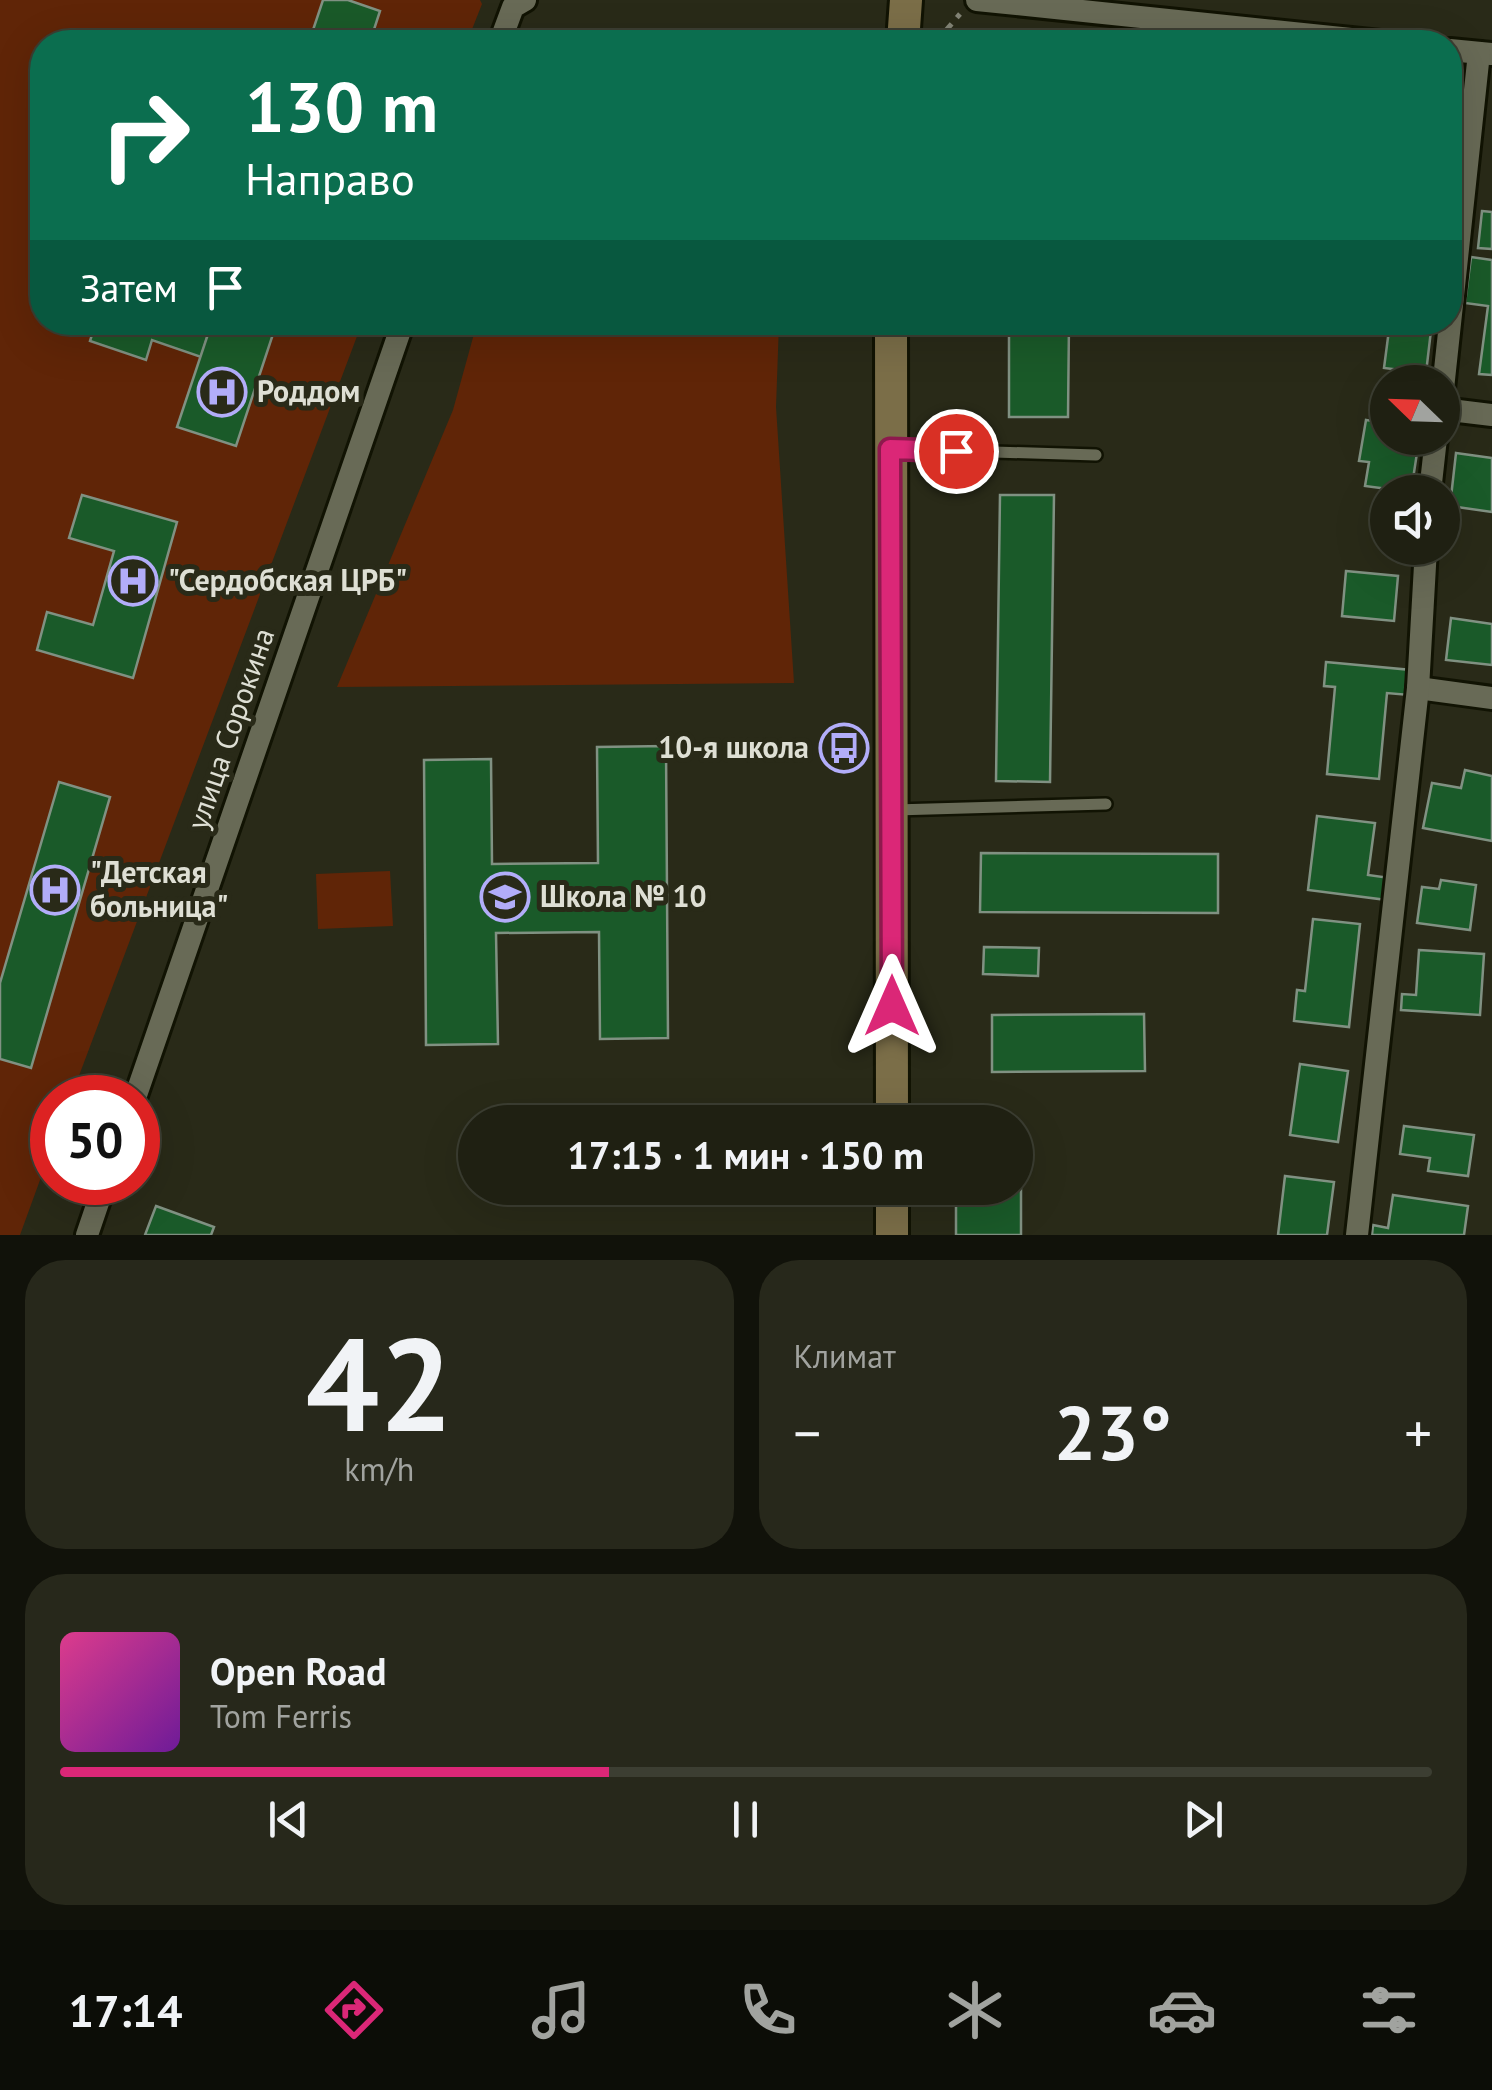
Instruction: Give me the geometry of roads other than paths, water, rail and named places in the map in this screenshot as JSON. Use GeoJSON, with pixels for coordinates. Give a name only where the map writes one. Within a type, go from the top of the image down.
{"type":"FeatureCollection","features":[{"type":"Feature","properties":{"kind":"main road"},"geometry":{"type":"LineString","coordinates":[[904,30],[906,0]]}},
{"type":"Feature","properties":{"kind":"main road"},"geometry":{"type":"LineString","coordinates":[[891,335],[892,1105]]}},
{"type":"Feature","properties":{"kind":"main road"},"geometry":{"type":"LineString","coordinates":[[892,1205],[892,1235]]}},
{"type":"Feature","properties":{"kind":"street"},"geometry":{"type":"LineString","coordinates":[[505,30],[516,2]]}},
{"type":"Feature","properties":{"kind":"street"},"geometry":{"type":"LineString","coordinates":[[968,7],[1239,30]]}},
{"type":"Feature","properties":{"kind":"street"},"geometry":{"type":"LineString","coordinates":[[1462,238],[1485,53]]}},
{"type":"Feature","properties":{"kind":"street","name":"улица Сорокина"},"geometry":{"type":"LineString","coordinates":[[143,1075],[399,335]]}},
{"type":"Feature","properties":{"kind":"street"},"geometry":{"type":"LineString","coordinates":[[1446,365],[1450,335]]}},
{"type":"Feature","properties":{"kind":"street"},"geometry":{"type":"LineString","coordinates":[[1460,411],[1492,415]]}},
{"type":"Feature","properties":{"kind":"street"},"geometry":{"type":"LineString","coordinates":[[1357,1235],[1418,688],[1425,565]]}},
{"type":"Feature","properties":{"kind":"street"},"geometry":{"type":"LineString","coordinates":[[1418,688],[1492,698]]}},
{"type":"Feature","properties":{"kind":"street"},"geometry":{"type":"LineString","coordinates":[[87,1235],[98,1205]]}},
{"type":"Feature","properties":{"kind":"lane"},"geometry":{"type":"LineString","coordinates":[[890,449],[1096,455]]}},
{"type":"Feature","properties":{"kind":"lane"},"geometry":{"type":"LineString","coordinates":[[891,810],[1106,804]]}},
{"type":"Feature","properties":{"kind":"place","name":"Роддом"},"geometry":{"type":"Point","coordinates":[222,392]}},
{"type":"Feature","properties":{"kind":"place","name":"\"Сердобская ЦРБ\""},"geometry":{"type":"Point","coordinates":[133,581]}},
{"type":"Feature","properties":{"kind":"place","name":"10-я школа"},"geometry":{"type":"Point","coordinates":[844,748]}},
{"type":"Feature","properties":{"kind":"place","name":"\"Детская больница\""},"geometry":{"type":"Point","coordinates":[55,890]}},
{"type":"Feature","properties":{"kind":"place","name":"Школа № 10"},"geometry":{"type":"Point","coordinates":[505,897]}}]}
